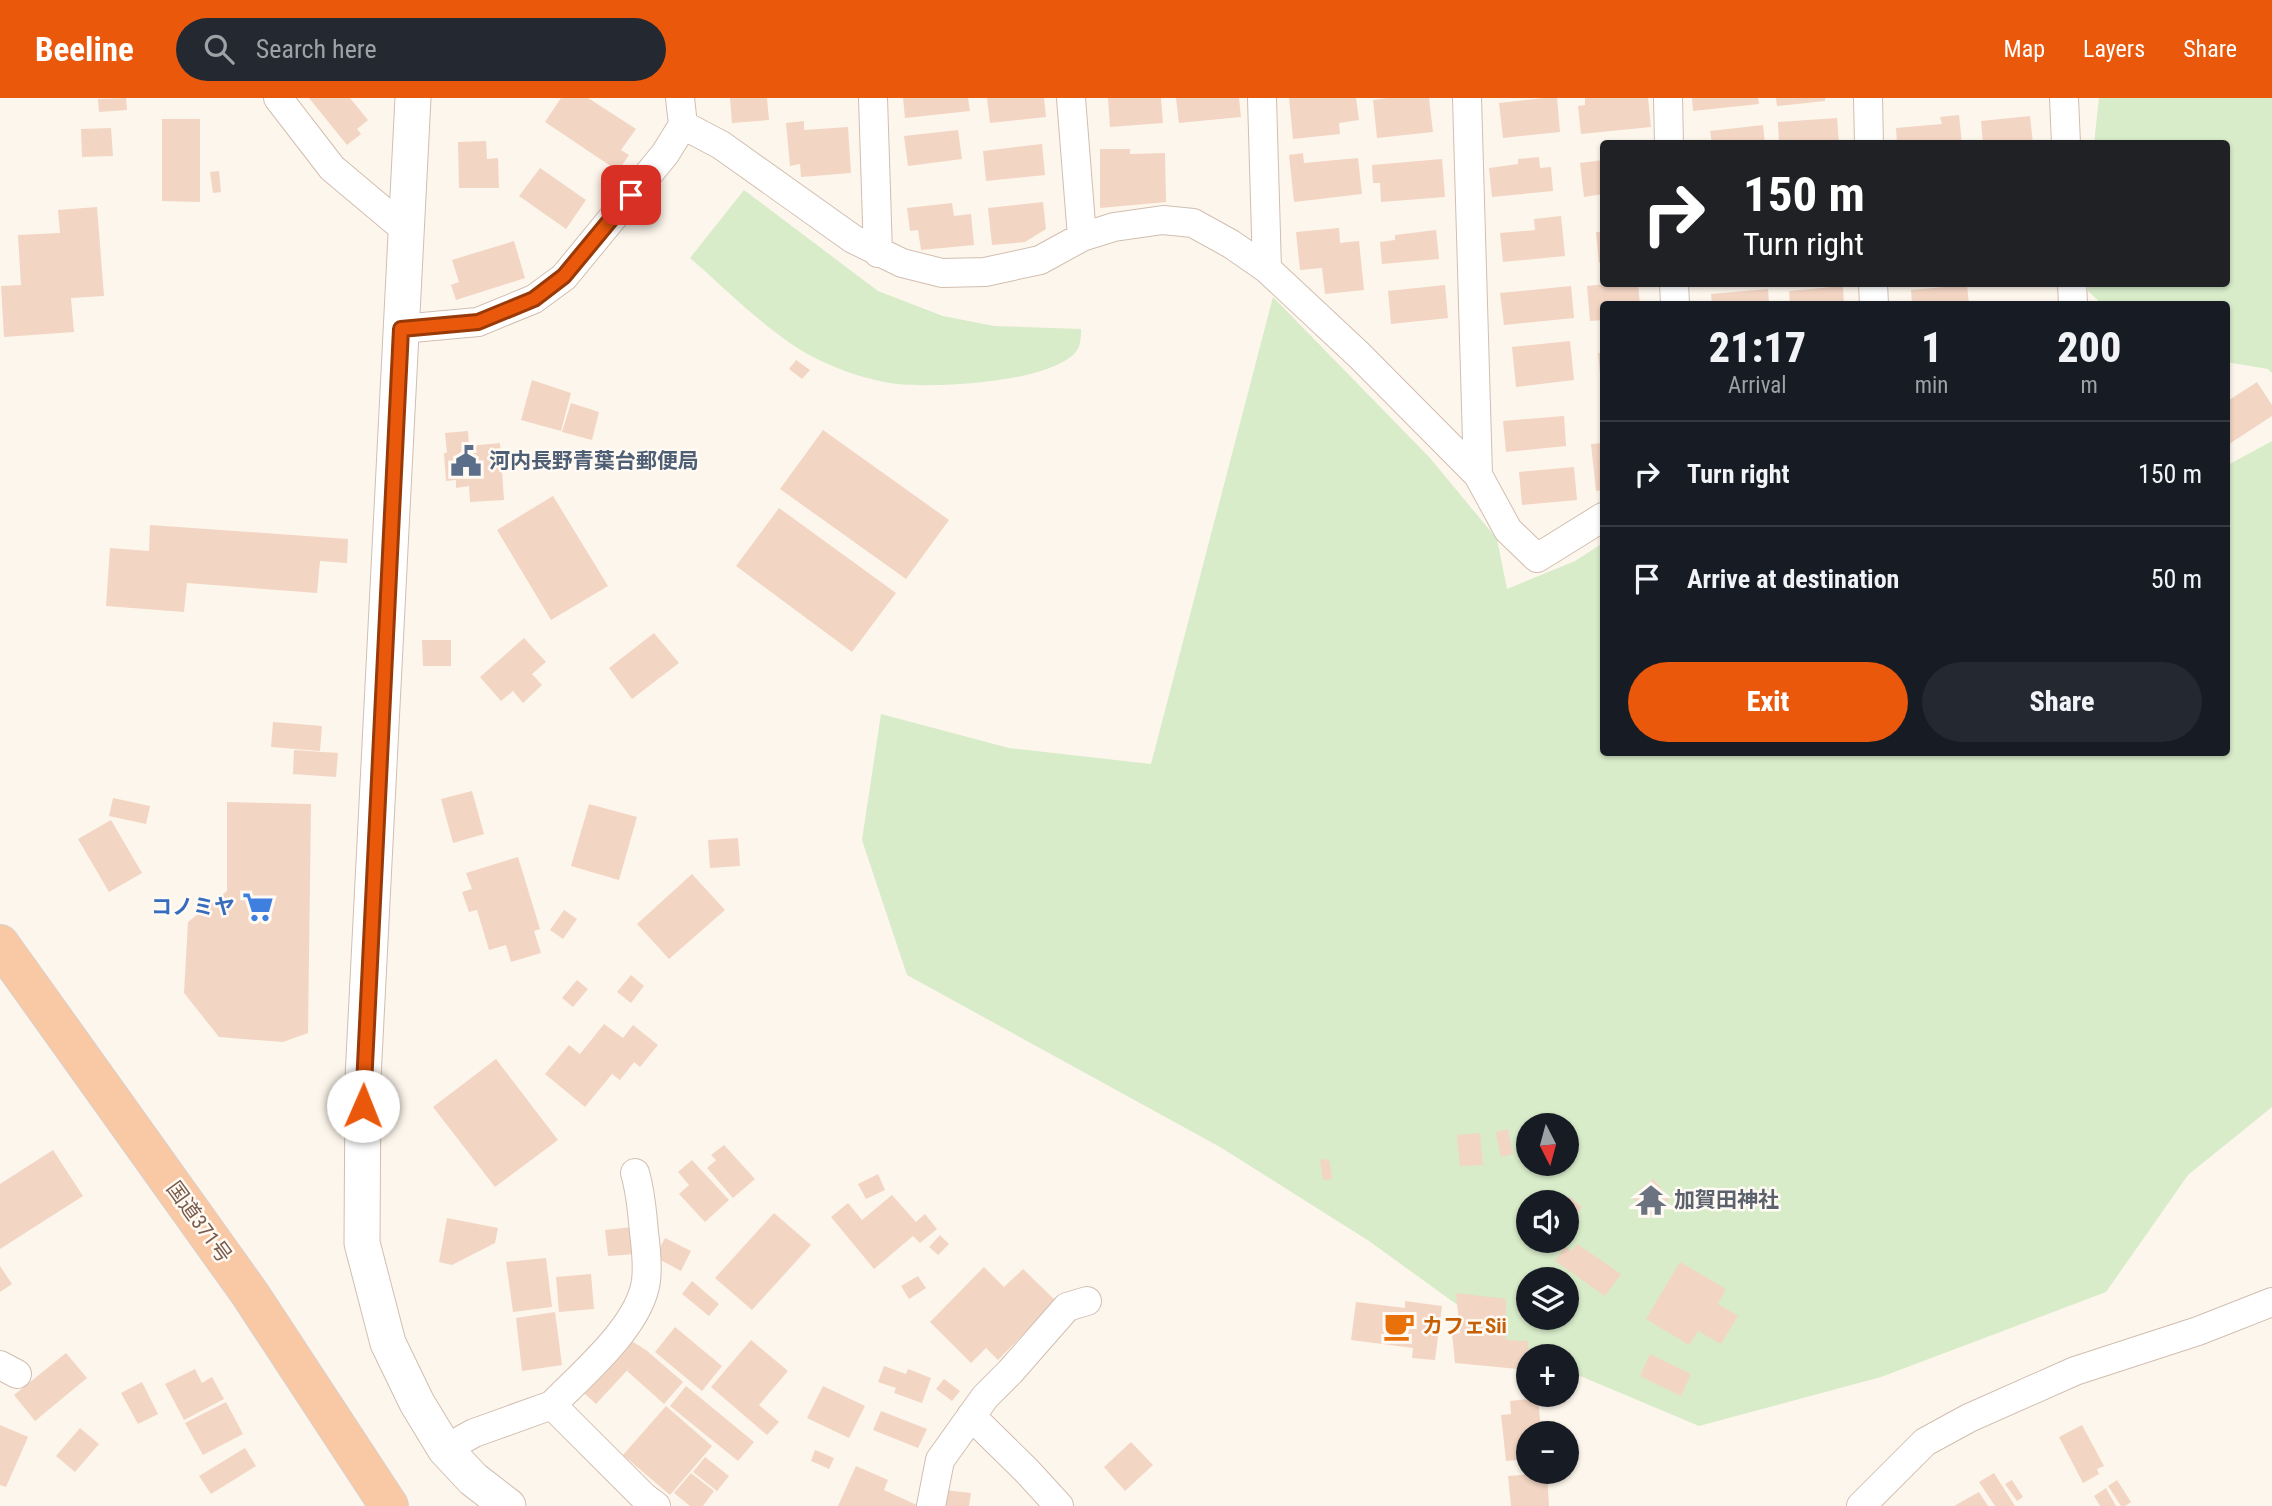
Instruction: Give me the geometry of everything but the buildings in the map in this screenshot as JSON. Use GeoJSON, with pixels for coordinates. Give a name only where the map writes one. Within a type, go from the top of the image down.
{"type":"FeatureCollection","features":[{"type":"Feature","properties":{"kind":"highway","name":"国道371号"},"geometry":{"type":"LineString","coordinates":[[0,944],[250,1294],[389,1506]]}},
{"type":"Feature","properties":{"kind":"street"},"geometry":{"type":"LineString","coordinates":[[278,98],[332,168],[407,231]]}},
{"type":"Feature","properties":{"kind":"street"},"geometry":{"type":"LineString","coordinates":[[413,98],[363,1065],[362,1243],[388,1343],[417,1404],[445,1449],[473,1479],[508,1506]]}},
{"type":"Feature","properties":{"kind":"street"},"geometry":{"type":"LineString","coordinates":[[873,98],[878,253]]}},
{"type":"Feature","properties":{"kind":"street"},"geometry":{"type":"LineString","coordinates":[[1071,98],[1082,237]]}},
{"type":"Feature","properties":{"kind":"street"},"geometry":{"type":"LineString","coordinates":[[1262,98],[1267,269]]}},
{"type":"Feature","properties":{"kind":"street"},"geometry":{"type":"LineString","coordinates":[[1466,98],[1478,475]]}},
{"type":"Feature","properties":{"kind":"street"},"geometry":{"type":"LineString","coordinates":[[1668,98],[1670,140]]}},
{"type":"Feature","properties":{"kind":"street"},"geometry":{"type":"LineString","coordinates":[[1868,98],[1869,140]]}},
{"type":"Feature","properties":{"kind":"street"},"geometry":{"type":"LineString","coordinates":[[2064,98],[2066,140]]}},
{"type":"Feature","properties":{"kind":"street"},"geometry":{"type":"LineString","coordinates":[[401,329],[478,322],[534,299],[564,276],[665,154],[682,112],[721,145],[853,239],[902,263],[942,273],[985,272],[1040,260],[1082,237],[1114,227],[1163,220],[1194,223],[1267,269],[1359,355],[1478,475],[1508,530],[1537,558],[1600,519]]}},
{"type":"Feature","properties":{"kind":"street"},"geometry":{"type":"LineString","coordinates":[[445,1449],[474,1433],[552,1405],[602,1356],[634,1314],[646,1282],[647,1263],[639,1187],[635,1173]]}},
{"type":"Feature","properties":{"kind":"street"},"geometry":{"type":"LineString","coordinates":[[931,1506],[940,1461],[971,1416],[1067,1307],[1087,1301]]}},
{"type":"Feature","properties":{"kind":"street"},"geometry":{"type":"LineString","coordinates":[[1861,1506],[1925,1442],[1969,1418],[2075,1371],[2198,1331],[2272,1302]]}},
{"type":"Feature","properties":{"kind":"street"},"geometry":{"type":"LineString","coordinates":[[552,1405],[656,1506]]}},
{"type":"Feature","properties":{"kind":"street"},"geometry":{"type":"LineString","coordinates":[[971,1416],[1059,1506]]}},
{"type":"Feature","properties":{"kind":"green space"},"geometry":{"type":"Polygon","coordinates":[[[2099,98],[2272,98],[2272,373],[2268,369],[2230,363],[2230,301],[2099,301],[2088,291],[2088,287],[2230,287],[2230,140],[2094,140],[2099,98]]]}},
{"type":"Feature","properties":{"kind":"green space"},"geometry":{"type":"Polygon","coordinates":[[[744,190],[878,291],[943,316],[994,326],[1081,329],[1078,348],[1059,364],[1039,371],[963,384],[887,383],[824,362],[799,349],[767,326],[690,258],[744,190]]]}},
{"type":"Feature","properties":{"kind":"green space"},"geometry":{"type":"Polygon","coordinates":[[[1273,297],[1430,458],[1497,539],[1507,589],[1575,561],[1600,545],[1600,756],[2230,756],[2230,464],[2272,441],[2272,1107],[2188,1175],[2106,1292],[1881,1377],[1699,1426],[1579,1375],[1579,1344],[1516,1344],[1516,1347],[1369,1241],[1220,1147],[907,975],[862,840],[881,714],[1009,748],[1151,764],[1273,297]]]}},
{"type":"Feature","properties":{"kind":"place","name":"河内長野青葉台郵便局"},"geometry":{"type":"Point","coordinates":[466,461]}},
{"type":"Feature","properties":{"kind":"place","name":"コノミヤ"},"geometry":{"type":"Point","coordinates":[258,907]}},
{"type":"Feature","properties":{"kind":"place","name":"加賀田神社"},"geometry":{"type":"Point","coordinates":[1651,1200]}},
{"type":"Feature","properties":{"kind":"place","name":"カフェSii"},"geometry":{"type":"Point","coordinates":[1399,1326]}},
{"type":"Feature","properties":{"kind":"route"},"geometry":{"type":"LineString","coordinates":[[363,1106],[401,329],[478,322],[534,299],[564,276],[631,195]]}}]}
